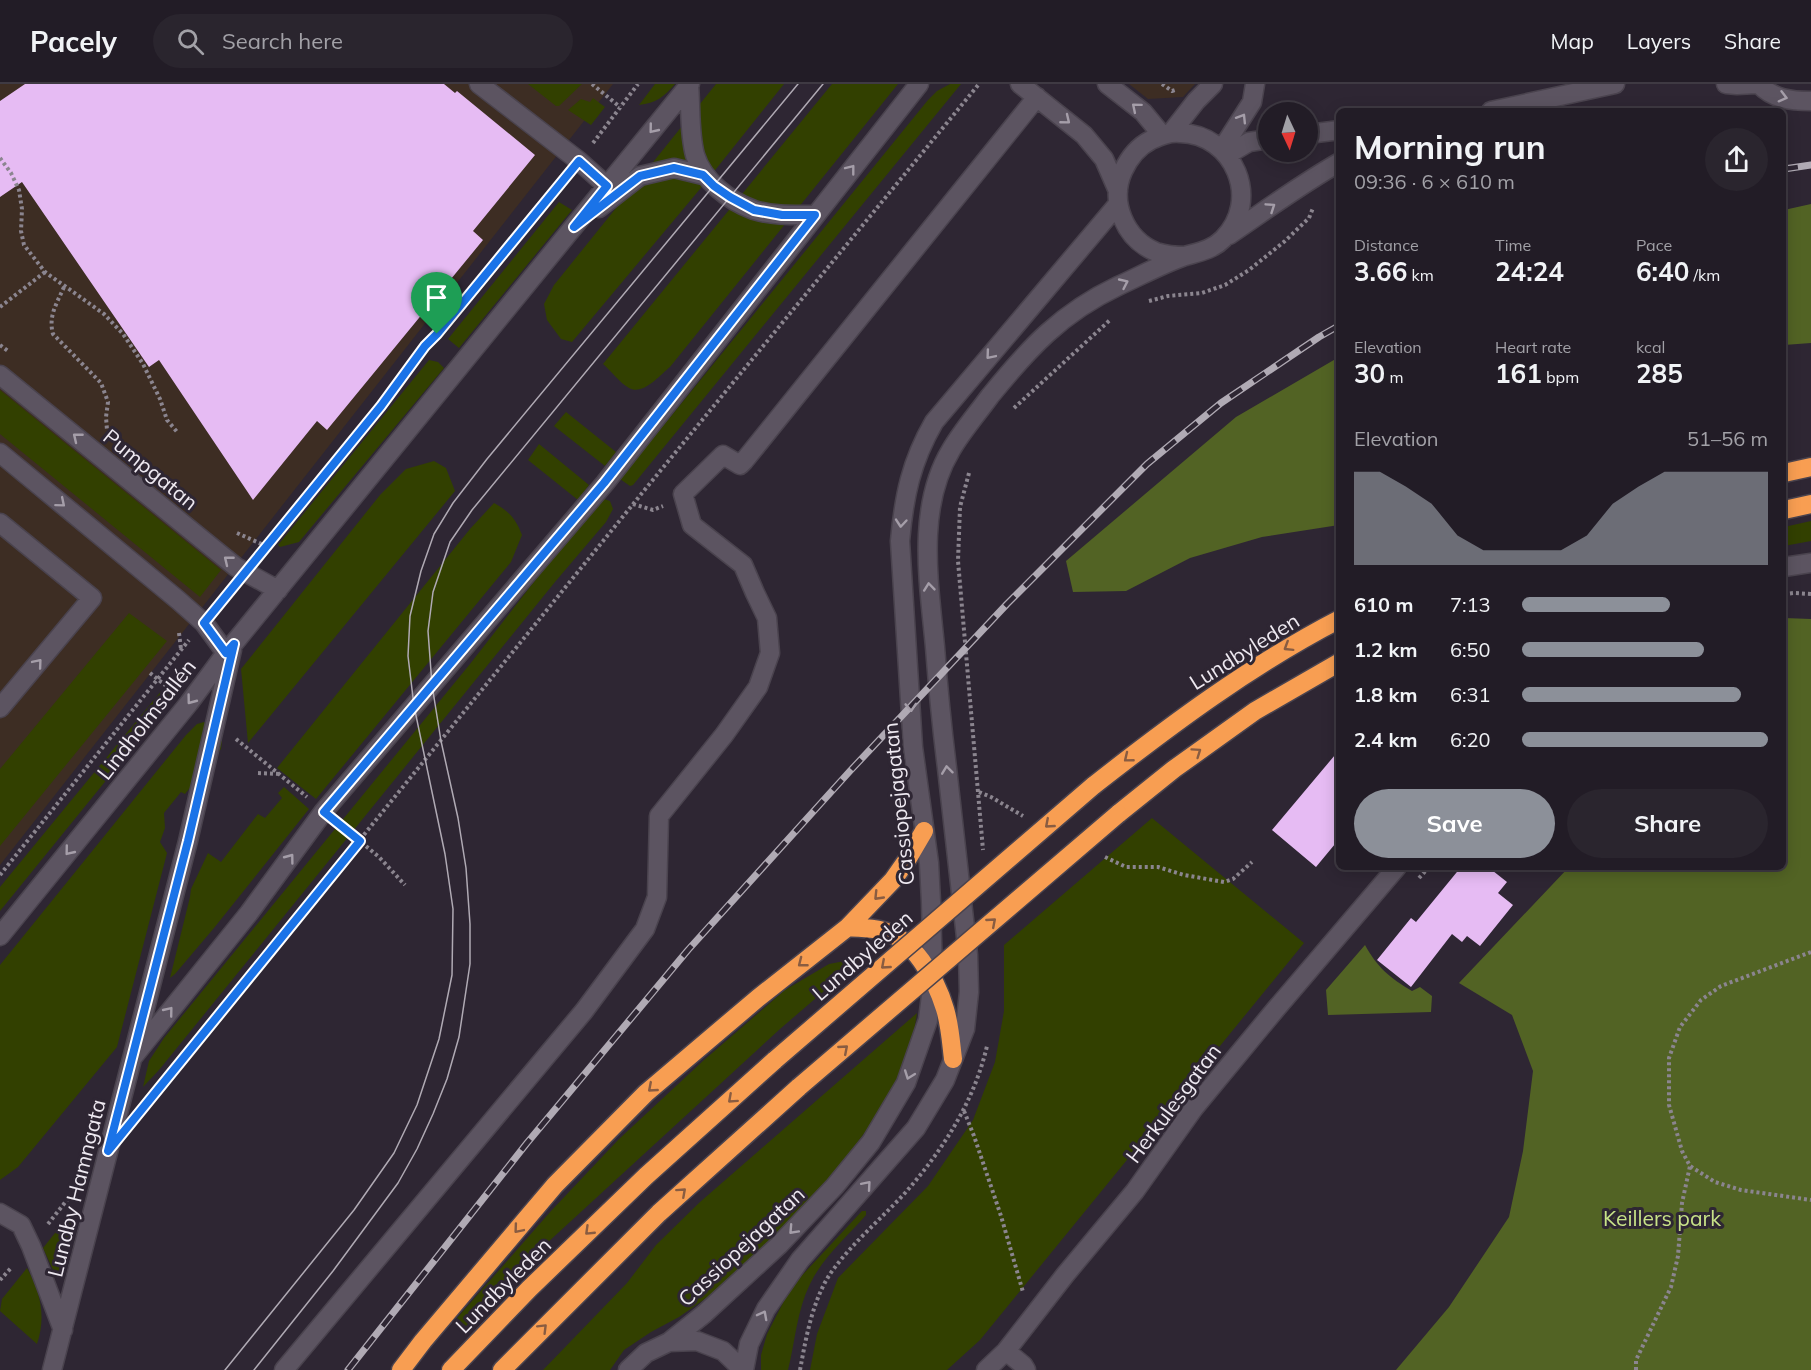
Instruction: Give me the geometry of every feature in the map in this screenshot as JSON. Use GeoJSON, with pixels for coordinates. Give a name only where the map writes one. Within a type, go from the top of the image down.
{"type":"FeatureCollection","features":[{"type":"Feature","properties":{"kind":"highway"},"geometry":{"type":"LineString","coordinates":[[1786,473],[1811,467]]}},
{"type":"Feature","properties":{"kind":"highway"},"geometry":{"type":"LineString","coordinates":[[1786,510],[1811,504]]}},
{"type":"Feature","properties":{"kind":"highway","name":"Lundbyleden"},"geometry":{"type":"LineString","coordinates":[[451,1370],[529,1289],[646,1176],[775,1059],[1094,786],[1163,730],[1243,676],[1336,621]]}},
{"type":"Feature","properties":{"kind":"highway"},"geometry":{"type":"LineString","coordinates":[[502,1370],[659,1213],[799,1087],[1118,814],[1174,768],[1255,711],[1336,664]]}},
{"type":"Feature","properties":{"kind":"highway"},"geometry":{"type":"LineString","coordinates":[[400,1370],[555,1185],[646,1093],[758,998],[848,927],[893,880],[908,860],[924,831]]}},
{"type":"Feature","properties":{"kind":"highway"},"geometry":{"type":"LineString","coordinates":[[848,927],[881,930],[899,938],[920,957],[945,1009],[953,1059]]}},
{"type":"Feature","properties":{"kind":"street"},"geometry":{"type":"LineString","coordinates":[[478,84],[579,161],[607,186]]}},
{"type":"Feature","properties":{"kind":"street"},"geometry":{"type":"LineString","coordinates":[[133,1057],[249,913],[324,812],[604,483],[919,84]]}},
{"type":"Feature","properties":{"kind":"street"},"geometry":{"type":"LineString","coordinates":[[1020,84],[1084,135],[1104,159],[1118,197],[1123,219],[1143,244],[1157,252],[1172,256],[1186,256]]}},
{"type":"Feature","properties":{"kind":"street"},"geometry":{"type":"LineString","coordinates":[[1107,84],[1167,134]]}},
{"type":"Feature","properties":{"kind":"street"},"geometry":{"type":"LineString","coordinates":[[1167,134],[1213,84]]}},
{"type":"Feature","properties":{"kind":"street"},"geometry":{"type":"LineString","coordinates":[[1224,152],[1252,102],[1255,84]]}},
{"type":"Feature","properties":{"kind":"street"},"geometry":{"type":"LineString","coordinates":[[1505,108],[1615,84]]}},
{"type":"Feature","properties":{"kind":"street"},"geometry":{"type":"LineString","coordinates":[[1726,84],[1757,84],[1767,93],[1781,98],[1811,101]]}},
{"type":"Feature","properties":{"kind":"street"},"geometry":{"type":"LineString","coordinates":[[690,85],[693,144],[703,175],[730,197],[754,210],[782,215],[815,215]]}},
{"type":"Feature","properties":{"kind":"street","name":"Lindholmsallén"},"geometry":{"type":"LineString","coordinates":[[0,936],[189,703],[230,648],[690,85]]}},
{"type":"Feature","properties":{"kind":"street"},"geometry":{"type":"LineString","coordinates":[[284,1370],[585,1011],[645,928],[657,897],[659,816],[724,735],[758,687],[770,653],[767,618],[743,564],[692,525],[683,494],[723,455],[740,465],[744,461],[1037,97]]}},
{"type":"Feature","properties":{"kind":"street"},"geometry":{"type":"LineString","coordinates":[[1318,133],[1336,130]]}},
{"type":"Feature","properties":{"kind":"street"},"geometry":{"type":"LineString","coordinates":[[1118,197],[1120,178],[1129,159],[1143,144],[1167,134],[1192,134],[1203,137],[1224,152],[1236,168],[1241,184],[1241,201],[1237,217],[1222,239]]}},
{"type":"Feature","properties":{"kind":"street"},"geometry":{"type":"LineString","coordinates":[[1224,152],[1258,141]]}},
{"type":"Feature","properties":{"kind":"street"},"geometry":{"type":"LineString","coordinates":[[744,1370],[748,1344],[766,1309],[800,1260],[916,1128],[945,1080],[964,1029],[969,992],[968,956],[940,713],[927,569],[931,506],[938,477],[950,452],[1021,358],[1073,311],[1113,288],[1186,256],[1211,248],[1305,182],[1336,164]]}},
{"type":"Feature","properties":{"kind":"street"},"geometry":{"type":"LineString","coordinates":[[574,227],[640,176],[674,168],[703,175]]}},
{"type":"Feature","properties":{"kind":"street","name":"Cassiopejagatan"},"geometry":{"type":"LineString","coordinates":[[628,1370],[646,1353],[669,1342],[779,1245],[835,1186],[871,1142],[906,1083],[928,1020],[933,980],[929,863],[914,747],[900,541],[903,508],[910,477],[920,446],[934,422],[1041,295],[1118,197]]}},
{"type":"Feature","properties":{"kind":"street","name":"Pumpgatan"},"geometry":{"type":"LineString","coordinates":[[0,375],[244,573],[278,590]]}},
{"type":"Feature","properties":{"kind":"street"},"geometry":{"type":"LineString","coordinates":[[0,453],[204,623],[230,648],[188,841],[133,1057]]}},
{"type":"Feature","properties":{"kind":"street"},"geometry":{"type":"LineString","coordinates":[[0,523],[92,598],[0,708]]}},
{"type":"Feature","properties":{"kind":"street"},"geometry":{"type":"LineString","coordinates":[[1786,567],[1811,563]]}},
{"type":"Feature","properties":{"kind":"street","name":"Herkulesgatan"},"geometry":{"type":"LineString","coordinates":[[986,1369],[1006,1351],[1135,1191],[1194,1108],[1394,870]]}},
{"type":"Feature","properties":{"kind":"street","name":"Lundby Hamngata"},"geometry":{"type":"LineString","coordinates":[[52,1370],[133,1057]]}},
{"type":"Feature","properties":{"kind":"street","name":"Lundby Hamngata"},"geometry":{"type":"LineString","coordinates":[[0,1213],[21,1225],[63,1330]]}},
{"type":"Feature","properties":{"kind":"street"},"geometry":{"type":"LineString","coordinates":[[669,1342],[697,1341],[723,1351],[744,1370]]}},
{"type":"Feature","properties":{"kind":"street"},"geometry":{"type":"LineString","coordinates":[[1006,1351],[1026,1370]]}},
{"type":"Feature","properties":{"kind":"path"},"geometry":{"type":"LineString","coordinates":[[592,84],[620,107]]}},
{"type":"Feature","properties":{"kind":"path"},"geometry":{"type":"LineString","coordinates":[[0,875],[381,406],[425,346],[579,161],[638,84]]}},
{"type":"Feature","properties":{"kind":"path"},"geometry":{"type":"LineString","coordinates":[[143,1106],[633,504],[979,84]]}},
{"type":"Feature","properties":{"kind":"path"},"geometry":{"type":"LineString","coordinates":[[0,158],[11,173],[19,190],[24,245],[45,272],[104,314],[123,334],[143,364],[160,399],[167,420],[178,433]]}},
{"type":"Feature","properties":{"kind":"path"},"geometry":{"type":"LineString","coordinates":[[1141,303],[1168,296],[1202,293],[1226,285],[1249,270],[1309,218],[1315,203],[1305,182]]}},
{"type":"Feature","properties":{"kind":"path"},"geometry":{"type":"LineString","coordinates":[[0,307],[45,272]]}},
{"type":"Feature","properties":{"kind":"path"},"geometry":{"type":"LineString","coordinates":[[64,287],[53,312],[51,324],[53,334],[101,383],[108,402],[107,431]]}},
{"type":"Feature","properties":{"kind":"path"},"geometry":{"type":"LineString","coordinates":[[1014,408],[1110,320]]}},
{"type":"Feature","properties":{"kind":"path"},"geometry":{"type":"LineString","coordinates":[[971,469],[960,507],[958,561],[983,850]]}},
{"type":"Feature","properties":{"kind":"path"},"geometry":{"type":"LineString","coordinates":[[1786,594],[1811,594]]}},
{"type":"Feature","properties":{"kind":"path"},"geometry":{"type":"LineString","coordinates":[[150,673],[189,703]]}},
{"type":"Feature","properties":{"kind":"path"},"geometry":{"type":"LineString","coordinates":[[215,723],[360,841],[405,885]]}},
{"type":"Feature","properties":{"kind":"path"},"geometry":{"type":"LineString","coordinates":[[258,772],[280,774]]}},
{"type":"Feature","properties":{"kind":"path"},"geometry":{"type":"LineString","coordinates":[[1811,952],[1721,986],[1701,1000],[1680,1027],[1669,1058],[1669,1105],[1682,1151],[1690,1166],[1715,1182],[1741,1190],[1811,1200]]}},
{"type":"Feature","properties":{"kind":"path"},"geometry":{"type":"LineString","coordinates":[[963,1110],[1001,1216],[1024,1296],[1039,1308]]}},
{"type":"Feature","properties":{"kind":"path"},"geometry":{"type":"LineString","coordinates":[[1636,1370],[1636,1360],[1671,1287],[1678,1256],[1682,1203],[1690,1166]]}},
{"type":"Feature","properties":{"kind":"path"},"geometry":{"type":"LineString","coordinates":[[0,1280],[31,1246],[75,1190]]}},
{"type":"Feature","properties":{"kind":"shaded area"},"geometry":{"type":"Polygon","coordinates":[[[0,84],[613,84],[0,865],[0,84]]]}},
{"type":"Feature","properties":{"kind":"shaded area"},"geometry":{"type":"Polygon","coordinates":[[[1129,84],[1195,84],[1183,97],[1148,99],[1129,84]]]}},
{"type":"Feature","properties":{"kind":"green space"},"geometry":{"type":"Polygon","coordinates":[[[528,84],[582,84],[559,106],[556,106],[528,84]]]}},
{"type":"Feature","properties":{"kind":"green space"},"geometry":{"type":"Polygon","coordinates":[[[655,84],[675,84],[659,99],[639,105],[655,84]]]}},
{"type":"Feature","properties":{"kind":"green space"},"geometry":{"type":"Polygon","coordinates":[[[716,84],[784,84],[572,342],[561,339],[547,320],[544,304],[554,285],[716,84]]]}},
{"type":"Feature","properties":{"kind":"green space"},"geometry":{"type":"Polygon","coordinates":[[[832,84],[898,84],[670,367],[645,387],[634,390],[626,386],[603,364],[832,84]]]}},
{"type":"Feature","properties":{"kind":"green space"},"geometry":{"type":"Polygon","coordinates":[[[950,84],[961,84],[633,485],[630,486],[620,479],[928,100],[937,91],[950,84]]]}},
{"type":"Feature","properties":{"kind":"green space"},"geometry":{"type":"Polygon","coordinates":[[[593,98],[605,107],[591,125],[568,110],[581,99],[590,102],[593,98]]]}},
{"type":"Feature","properties":{"kind":"green space"},"geometry":{"type":"Polygon","coordinates":[[[559,202],[572,210],[459,348],[448,339],[559,202]]]}},
{"type":"Feature","properties":{"kind":"green space"},"geometry":{"type":"Polygon","coordinates":[[[1811,204],[1811,343],[1786,345],[1786,210],[1811,204]]]}},
{"type":"Feature","properties":{"kind":"green space"},"geometry":{"type":"Polygon","coordinates":[[[1336,359],[1336,525],[1262,537],[1190,558],[1126,591],[1073,592],[1066,561],[1236,417],[1336,359]]]}},
{"type":"Feature","properties":{"kind":"green space"},"geometry":{"type":"Polygon","coordinates":[[[429,360],[438,362],[444,368],[299,542],[280,547],[278,545],[429,360]]]}},
{"type":"Feature","properties":{"kind":"green space"},"geometry":{"type":"Polygon","coordinates":[[[0,390],[221,570],[200,597],[0,434],[0,390]]]}},
{"type":"Feature","properties":{"kind":"green space"},"geometry":{"type":"Polygon","coordinates":[[[566,412],[616,452],[605,466],[554,426],[566,412]]]}},
{"type":"Feature","properties":{"kind":"green space"},"geometry":{"type":"Polygon","coordinates":[[[539,444],[589,485],[578,500],[528,460],[539,444]]]}},
{"type":"Feature","properties":{"kind":"green space"},"geometry":{"type":"Polygon","coordinates":[[[434,461],[446,468],[455,491],[248,743],[241,669],[380,495],[406,469],[434,461]]]}},
{"type":"Feature","properties":{"kind":"green space"},"geometry":{"type":"Polygon","coordinates":[[[604,499],[610,501],[613,509],[606,522],[143,1087],[149,1061],[164,1038],[470,664],[537,578],[604,499]]]}},
{"type":"Feature","properties":{"kind":"green space"},"geometry":{"type":"Polygon","coordinates":[[[494,503],[511,516],[522,535],[511,562],[316,799],[277,768],[470,529],[494,503]]]}},
{"type":"Feature","properties":{"kind":"green space"},"geometry":{"type":"Polygon","coordinates":[[[1811,521],[1811,541],[1786,546],[1786,527],[1811,521]]]}},
{"type":"Feature","properties":{"kind":"green space"},"geometry":{"type":"Polygon","coordinates":[[[129,613],[167,641],[0,846],[0,769],[129,613]]]}},
{"type":"Feature","properties":{"kind":"green space","name":"Keillers park"},"geometry":{"type":"Polygon","coordinates":[[[1786,618],[1811,619],[1811,1370],[1396,1370],[1449,1307],[1509,1217],[1523,1151],[1533,1071],[1512,1015],[1459,983],[1566,870],[1786,870],[1786,618]]]}},
{"type":"Feature","properties":{"kind":"green space"},"geometry":{"type":"Polygon","coordinates":[[[162,690],[173,698],[160,717],[0,911],[0,887],[162,690]]]}},
{"type":"Feature","properties":{"kind":"green space"},"geometry":{"type":"Polygon","coordinates":[[[204,722],[222,741],[221,749],[185,794],[181,792],[164,813],[165,828],[160,842],[167,853],[117,1047],[18,1167],[0,1180],[0,965],[186,735],[197,724],[204,722]]]}},
{"type":"Feature","properties":{"kind":"green space"},"geometry":{"type":"Polygon","coordinates":[[[284,787],[309,809],[214,928],[170,978],[191,889],[208,853],[221,862],[258,814],[265,818],[282,798],[278,793],[284,787]]]}},
{"type":"Feature","properties":{"kind":"green space"},"geometry":{"type":"Polygon","coordinates":[[[1152,818],[1304,943],[980,1340],[947,1370],[810,1370],[817,1334],[838,1278],[928,1186],[973,1120],[995,1062],[1004,1011],[1004,945],[1152,818]]]}},
{"type":"Feature","properties":{"kind":"green space"},"geometry":{"type":"Polygon","coordinates":[[[1365,945],[1374,960],[1391,977],[1412,991],[1420,987],[1432,996],[1431,1012],[1328,1015],[1326,990],[1365,945]]]}},
{"type":"Feature","properties":{"kind":"green space"},"geometry":{"type":"Polygon","coordinates":[[[850,960],[859,961],[780,1029],[546,1244],[466,1326],[457,1318],[551,1211],[619,1139],[704,1060],[785,990],[829,964],[850,960]]]}},
{"type":"Feature","properties":{"kind":"green space"},"geometry":{"type":"Polygon","coordinates":[[[917,1013],[913,1038],[900,1074],[874,1120],[842,1163],[814,1195],[746,1264],[712,1294],[624,1350],[610,1370],[543,1370],[627,1283],[656,1245],[700,1202],[917,1013]]]}},
{"type":"Feature","properties":{"kind":"green space"},"geometry":{"type":"Polygon","coordinates":[[[75,1208],[58,1273],[54,1272],[43,1248],[75,1208]]]}},
{"type":"Feature","properties":{"kind":"green space"},"geometry":{"type":"Polygon","coordinates":[[[862,1211],[866,1211],[866,1215],[828,1256],[810,1284],[799,1315],[788,1370],[761,1370],[761,1355],[767,1334],[794,1284],[862,1211]]]}},
{"type":"Feature","properties":{"kind":"green space"},"geometry":{"type":"Polygon","coordinates":[[[27,1268],[41,1305],[40,1334],[37,1344],[0,1311],[2,1299],[27,1268]]]}},
{"type":"Feature","properties":{"kind":"building"},"geometry":{"type":"Polygon","coordinates":[[[25,84],[444,84],[455,93],[457,91],[535,155],[473,231],[483,240],[327,430],[317,421],[253,500],[159,360],[149,367],[22,182],[0,197],[0,101],[25,84]]]}},
{"type":"Feature","properties":{"kind":"building"},"geometry":{"type":"Polygon","coordinates":[[[1336,754],[1336,843],[1316,867],[1272,830],[1336,754]]]}},
{"type":"Feature","properties":{"kind":"building"},"geometry":{"type":"Polygon","coordinates":[[[1459,870],[1492,870],[1507,882],[1498,893],[1513,905],[1480,946],[1467,936],[1462,942],[1452,934],[1411,987],[1377,960],[1411,918],[1416,922],[1459,870]]]}},
{"type":"Feature","properties":{"kind":"tram line"},"geometry":{"type":"LineString","coordinates":[[225,1370],[354,1210],[394,1153],[417,1105],[439,1039],[452,975],[453,909],[445,854],[414,706],[408,656],[410,616],[421,571],[434,534],[453,503],[487,459],[798,84]]}},
{"type":"Feature","properties":{"kind":"tram line"},"geometry":{"type":"LineString","coordinates":[[254,1370],[333,1271],[398,1183],[433,1114],[447,1079],[459,1037],[470,964],[466,868],[432,685],[428,631],[433,592],[450,542],[472,510],[823,84]]}},
{"type":"Feature","properties":{"kind":"railway"},"geometry":{"type":"LineString","coordinates":[[1786,169],[1811,165]]}},
{"type":"Feature","properties":{"kind":"railway"},"geometry":{"type":"LineString","coordinates":[[348,1370],[527,1143],[688,950],[850,771],[1007,604],[1147,464],[1221,403],[1336,327]]}},
{"type":"Feature","properties":{"kind":"route"},"geometry":{"type":"LineString","coordinates":[[579,161],[607,186],[574,227],[640,176],[674,168],[703,175],[730,197],[754,210],[782,215],[815,215],[604,483],[324,812],[360,841],[108,1151],[188,841],[234,644],[226,653],[204,623],[381,406],[425,346],[437,334],[579,161]]}}]}
